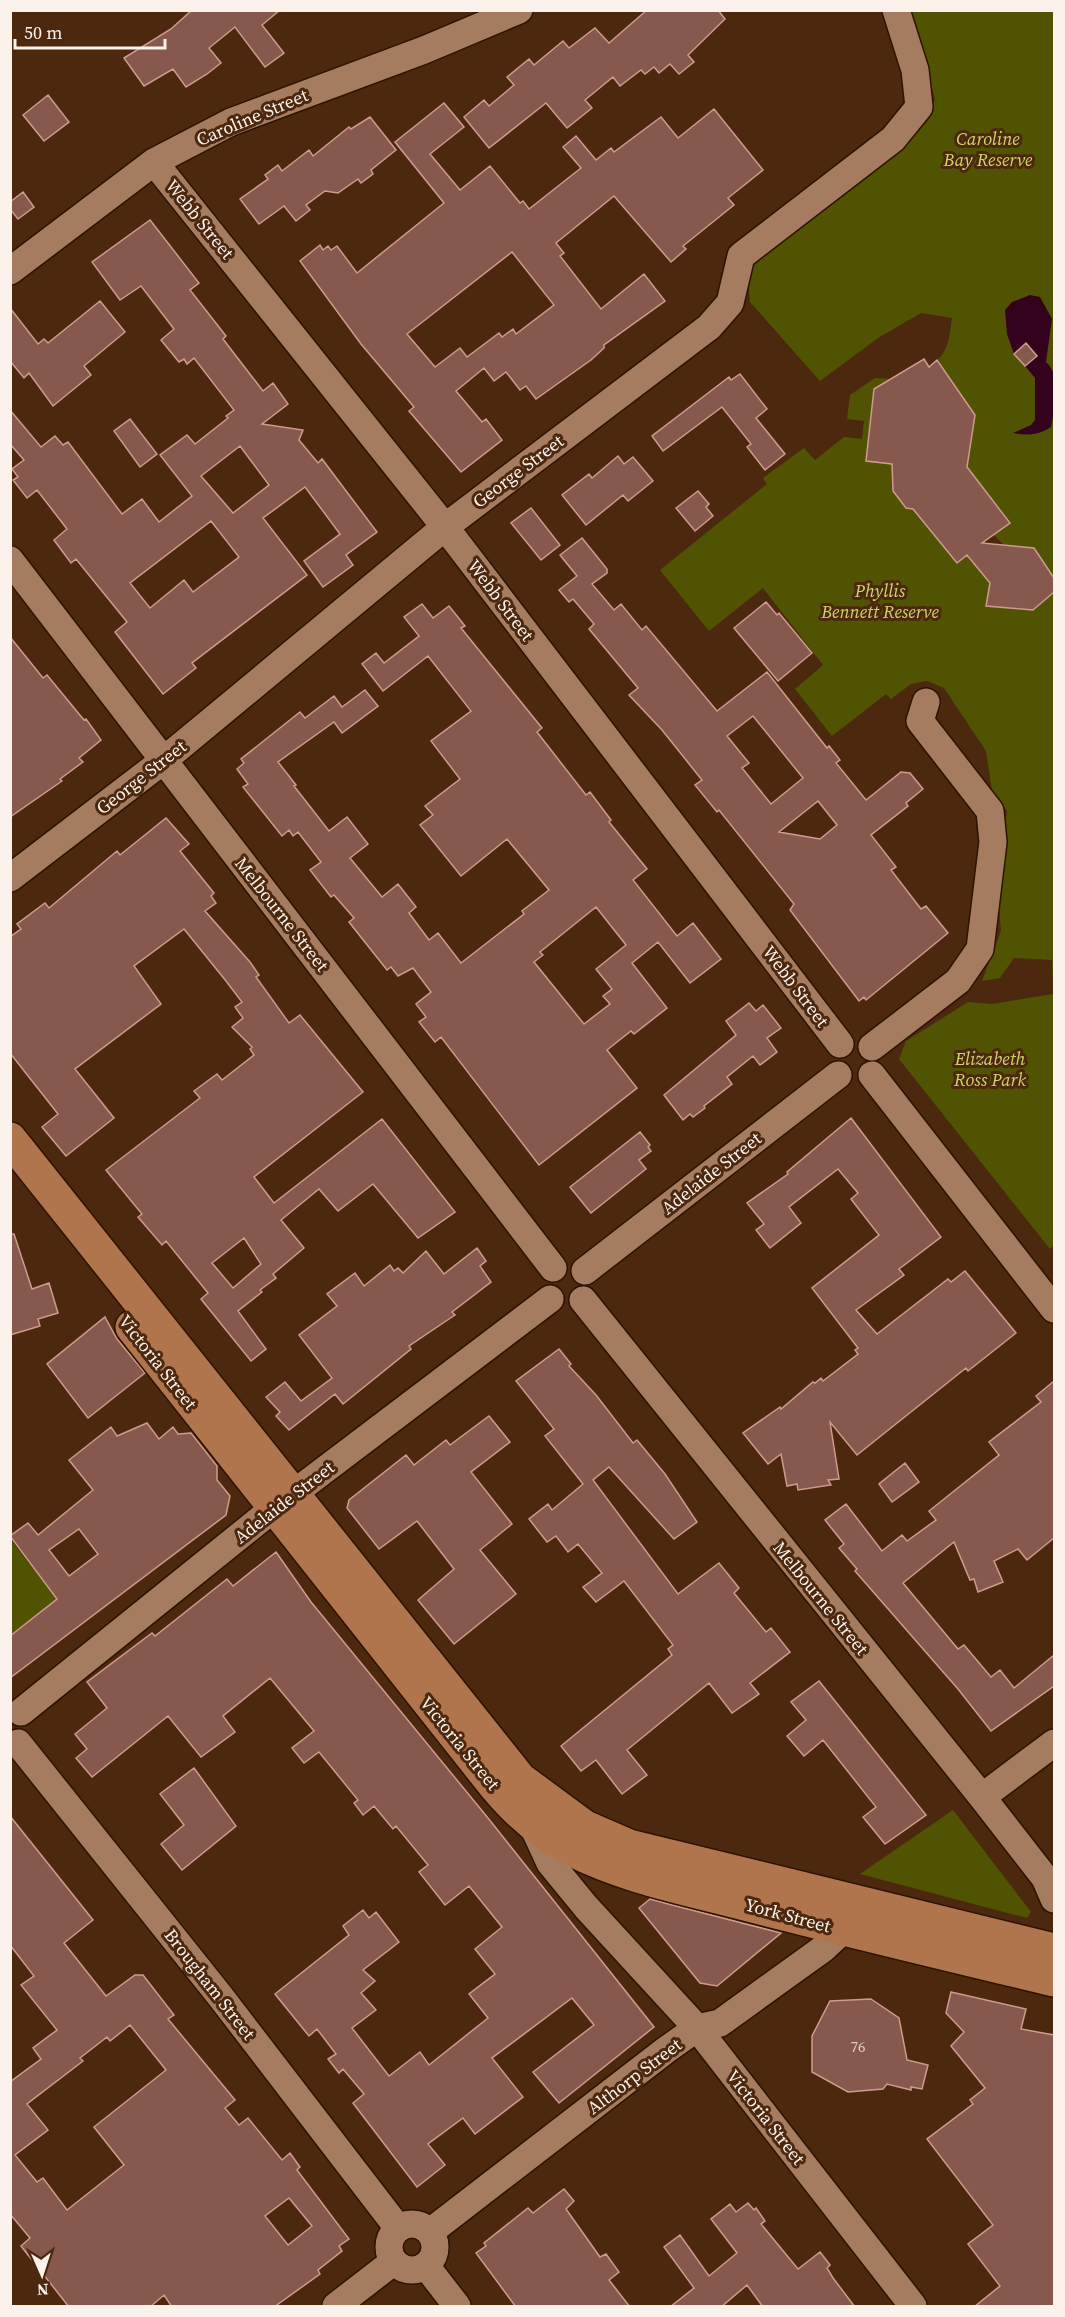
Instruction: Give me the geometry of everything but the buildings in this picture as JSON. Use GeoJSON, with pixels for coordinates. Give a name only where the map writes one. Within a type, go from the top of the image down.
{"type":"FeatureCollection","features":[{"type":"Feature","properties":{"kind":"highway","name":"Victoria Street"},"geometry":{"type":"LineString","coordinates":[[10,1139],[502,1796],[541,1814]]}},
{"type":"Feature","properties":{"kind":"highway","name":"Victoria Street"},"geometry":{"type":"LineString","coordinates":[[10,1173],[283,1502]]}},
{"type":"Feature","properties":{"kind":"highway","name":"York Street"},"geometry":{"type":"LineString","coordinates":[[541,1814],[572,1850],[657,1882],[843,1930],[1054,1980]]}},
{"type":"Feature","properties":{"kind":"highway","name":"York Street"},"geometry":{"type":"LineString","coordinates":[[541,1814],[585,1827],[629,1846],[1054,1950]]}},
{"type":"Feature","properties":{"kind":"street","name":"Caroline Street"},"geometry":{"type":"LineString","coordinates":[[10,272],[154,162],[231,122],[424,50],[519,10]]}},
{"type":"Feature","properties":{"kind":"street","name":"George Street"},"geometry":{"type":"LineString","coordinates":[[10,878],[164,760],[445,527],[709,327],[730,303],[741,256],[893,139],[918,107],[915,70],[896,10]]}},
{"type":"Feature","properties":{"kind":"street","name":"Webb Street"},"geometry":{"type":"LineString","coordinates":[[154,162],[445,527],[840,1044]]}},
{"type":"Feature","properties":{"kind":"street","name":"Melbourne Street"},"geometry":{"type":"LineString","coordinates":[[10,560],[554,1268]]}},
{"type":"Feature","properties":{"kind":"street"},"geometry":{"type":"LineString","coordinates":[[872,1047],[958,981],[980,949],[993,842],[990,811],[920,721],[926,702]]}},
{"type":"Feature","properties":{"kind":"street"},"geometry":{"type":"LineString","coordinates":[[853,1039],[872,1047],[877,1061],[872,1075],[855,1083],[838,1075],[834,1070],[833,1056],[840,1044],[853,1039]]}},
{"type":"Feature","properties":{"kind":"street","name":"Adelaide Street"},"geometry":{"type":"LineString","coordinates":[[585,1271],[838,1075]]}},
{"type":"Feature","properties":{"kind":"street"},"geometry":{"type":"LineString","coordinates":[[872,1075],[1054,1309]]}},
{"type":"Feature","properties":{"kind":"street"},"geometry":{"type":"LineString","coordinates":[[566,1263],[580,1266],[585,1271],[589,1289],[583,1300],[570,1307],[556,1304],[550,1299],[545,1286],[549,1273],[554,1268],[566,1263]]}},
{"type":"Feature","properties":{"kind":"street","name":"Adelaide Street"},"geometry":{"type":"LineString","coordinates":[[16,1708],[550,1299]]}},
{"type":"Feature","properties":{"kind":"street","name":"Melbourne Street"},"geometry":{"type":"LineString","coordinates":[[583,1300],[982,1797],[1045,1878],[1054,1899]]}},
{"type":"Feature","properties":{"kind":"street"},"geometry":{"type":"LineString","coordinates":[[14,1745],[25,1732],[25,1718],[16,1708]]}},
{"type":"Feature","properties":{"kind":"street"},"geometry":{"type":"LineString","coordinates":[[982,1797],[1054,1743]]}},
{"type":"Feature","properties":{"kind":"street","name":"Brougham Street"},"geometry":{"type":"LineString","coordinates":[[14,1745],[220,1996],[398,2228]]}},
{"type":"Feature","properties":{"kind":"street","name":"Victoria Street"},"geometry":{"type":"LineString","coordinates":[[541,1814],[550,1863],[586,1907],[698,2028],[913,2307]]}},
{"type":"Feature","properties":{"kind":"street","name":"Althorp Street"},"geometry":{"type":"LineString","coordinates":[[430,2232],[698,2028],[720,2023],[824,1948],[843,1930]]}},
{"type":"Feature","properties":{"kind":"street"},"geometry":{"type":"LineString","coordinates":[[418,2225],[430,2232],[435,2246],[434,2253],[426,2266],[420,2269],[405,2270],[393,2262],[389,2255],[389,2240],[398,2228],[418,2225]]}},
{"type":"Feature","properties":{"kind":"street"},"geometry":{"type":"LineString","coordinates":[[336,2307],[393,2262]]}},
{"type":"Feature","properties":{"kind":"street"},"geometry":{"type":"LineString","coordinates":[[426,2266],[457,2307]]}},
{"type":"Feature","properties":{"kind":"green space","name":"Caroline Bay Reserve"},"geometry":{"type":"Polygon","coordinates":[[[910,11],[1054,11],[1054,578],[1034,548],[1004,545],[994,535],[1010,522],[967,467],[975,415],[937,360],[944,352],[950,335],[952,318],[921,313],[878,338],[820,381],[750,302],[748,278],[759,256],[894,154],[927,122],[935,99],[910,11]]]}},
{"type":"Feature","properties":{"kind":"green space"},"geometry":{"type":"Polygon","coordinates":[[[875,378],[891,379],[874,389],[866,461],[895,464],[902,475],[892,481],[893,491],[906,508],[913,509],[957,563],[967,555],[990,583],[986,606],[1033,610],[1054,592],[1054,1245],[1050,1249],[899,1059],[906,1041],[968,1002],[992,1004],[1053,994],[1052,960],[1014,958],[1000,978],[982,981],[1001,931],[998,893],[1007,811],[992,791],[986,751],[944,688],[927,681],[911,684],[891,699],[886,694],[832,736],[795,689],[823,665],[763,588],[709,631],[660,570],[767,484],[763,478],[804,448],[815,460],[844,437],[862,439],[864,421],[847,419],[850,395],[875,378]]]}},
{"type":"Feature","properties":{"kind":"green space"},"geometry":{"type":"Polygon","coordinates":[[[11,1540],[57,1599],[11,1636],[11,1540]]]}},
{"type":"Feature","properties":{"kind":"green space"},"geometry":{"type":"Polygon","coordinates":[[[953,1810],[1031,1912],[1027,1918],[860,1874],[953,1810]]]}},
{"type":"Feature","properties":{"kind":"shaded area"},"geometry":{"type":"Polygon","coordinates":[[[1030,295],[1040,297],[1052,319],[1046,362],[1054,375],[1056,393],[1051,427],[1033,434],[1023,434],[1013,433],[1031,425],[1035,420],[1035,378],[1025,366],[1037,356],[1026,344],[1014,354],[1007,334],[1005,310],[1012,302],[1030,295]]]}},
{"type":"Feature","properties":{"kind":"park label","name":"Phyllis Bennett Reserve"},"geometry":{"type":"Point","coordinates":[880,600]}},
{"type":"Feature","properties":{"kind":"park label","name":"Elizabeth Ross Park"},"geometry":{"type":"Point","coordinates":[990,1068]}}]}
